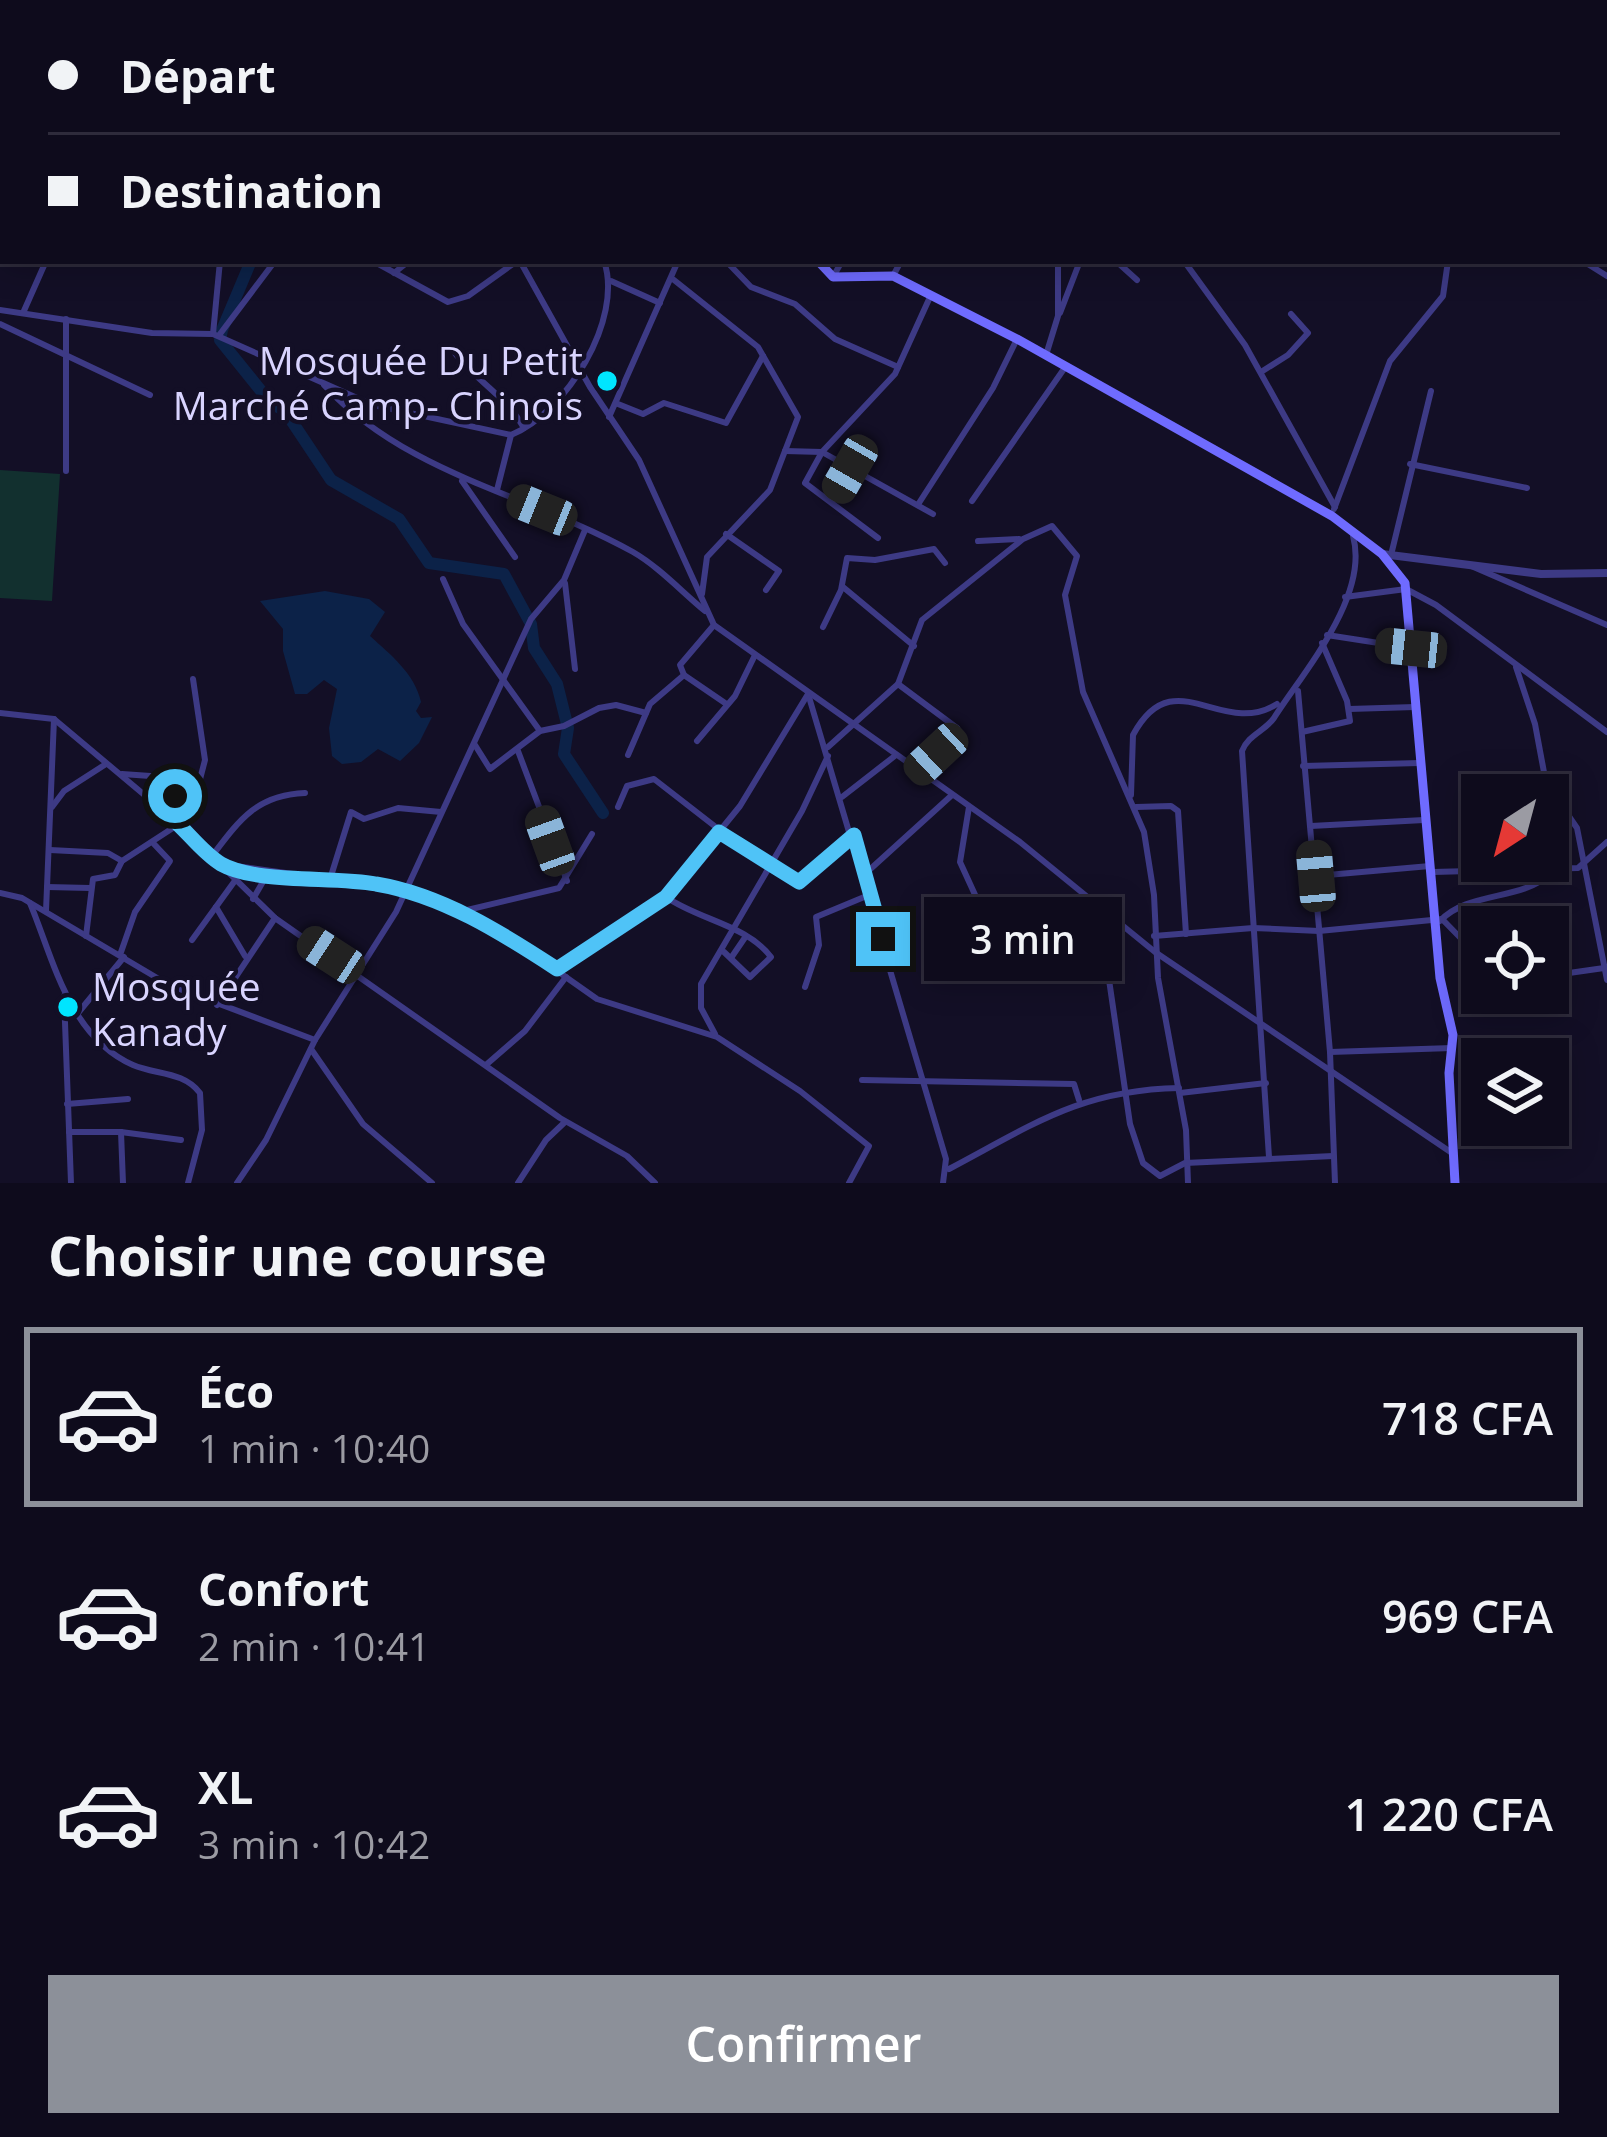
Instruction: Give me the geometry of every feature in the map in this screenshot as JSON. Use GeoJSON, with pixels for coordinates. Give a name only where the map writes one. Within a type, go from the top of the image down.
{"type":"FeatureCollection","features":[{"type":"Feature","properties":{"kind":"main road"},"geometry":{"type":"LineString","coordinates":[[821,264],[833,277],[893,276],[931,295],[1333,511],[1387,553],[1406,589],[1419,707],[1431,869],[1452,1048],[1455,1183]]}},
{"type":"Feature","properties":{"kind":"street"},"geometry":{"type":"LineString","coordinates":[[23,314],[45,264]]}},
{"type":"Feature","properties":{"kind":"street"},"geometry":{"type":"LineString","coordinates":[[216,334],[220,264]]}},
{"type":"Feature","properties":{"kind":"street"},"geometry":{"type":"LineString","coordinates":[[216,334],[239,316],[273,264]]}},
{"type":"Feature","properties":{"kind":"street"},"geometry":{"type":"LineString","coordinates":[[378,264],[434,298],[454,301],[514,264]]}},
{"type":"Feature","properties":{"kind":"street"},"geometry":{"type":"LineString","coordinates":[[394,273],[405,264]]}},
{"type":"Feature","properties":{"kind":"street"},"geometry":{"type":"LineString","coordinates":[[521,264],[639,460],[714,626],[952,795],[1155,952],[1452,1153]]}},
{"type":"Feature","properties":{"kind":"street"},"geometry":{"type":"LineString","coordinates":[[0,310],[152,333],[216,334],[389,410],[511,435],[570,391],[608,305],[610,280],[605,264]]}},
{"type":"Feature","properties":{"kind":"street"},"geometry":{"type":"LineString","coordinates":[[609,417],[677,264]]}},
{"type":"Feature","properties":{"kind":"street"},"geometry":{"type":"LineString","coordinates":[[729,264],[752,287],[795,304],[835,339],[899,367]]}},
{"type":"Feature","properties":{"kind":"street"},"geometry":{"type":"LineString","coordinates":[[833,277],[840,264]]}},
{"type":"Feature","properties":{"kind":"street"},"geometry":{"type":"LineString","coordinates":[[893,276],[899,264]]}},
{"type":"Feature","properties":{"kind":"street"},"geometry":{"type":"LineString","coordinates":[[1058,264],[1058,316]]}},
{"type":"Feature","properties":{"kind":"street"},"geometry":{"type":"LineString","coordinates":[[1046,355],[1080,264]]}},
{"type":"Feature","properties":{"kind":"street"},"geometry":{"type":"LineString","coordinates":[[1119,264],[1137,280]]}},
{"type":"Feature","properties":{"kind":"street"},"geometry":{"type":"LineString","coordinates":[[1186,264],[1261,372],[1333,511]]}},
{"type":"Feature","properties":{"kind":"street"},"geometry":{"type":"LineString","coordinates":[[1333,511],[1390,361],[1443,296],[1448,264]]}},
{"type":"Feature","properties":{"kind":"street"},"geometry":{"type":"LineString","coordinates":[[610,280],[660,303]]}},
{"type":"Feature","properties":{"kind":"street"},"geometry":{"type":"LineString","coordinates":[[674,280],[763,356],[798,413],[768,494],[706,557],[702,596]]}},
{"type":"Feature","properties":{"kind":"street"},"geometry":{"type":"LineString","coordinates":[[878,538],[806,488],[822,452],[899,367],[931,295]]}},
{"type":"Feature","properties":{"kind":"street"},"geometry":{"type":"LineString","coordinates":[[1261,372],[1288,355],[1308,333],[1292,314]]}},
{"type":"Feature","properties":{"kind":"street"},"geometry":{"type":"LineString","coordinates":[[66,319],[66,471]]}},
{"type":"Feature","properties":{"kind":"street"},"geometry":{"type":"LineString","coordinates":[[0,324],[150,395]]}},
{"type":"Feature","properties":{"kind":"street"},"geometry":{"type":"LineString","coordinates":[[919,503],[993,388],[1017,339]]}},
{"type":"Feature","properties":{"kind":"street"},"geometry":{"type":"LineString","coordinates":[[454,352],[474,379],[511,405],[524,428]]}},
{"type":"Feature","properties":{"kind":"street"},"geometry":{"type":"LineString","coordinates":[[618,404],[643,414],[664,403],[727,423],[763,356]]}},
{"type":"Feature","properties":{"kind":"street"},"geometry":{"type":"LineString","coordinates":[[973,501],[1066,366]]}},
{"type":"Feature","properties":{"kind":"street"},"geometry":{"type":"LineString","coordinates":[[319,380],[362,425],[460,478],[638,554],[708,614]]}},
{"type":"Feature","properties":{"kind":"street"},"geometry":{"type":"LineString","coordinates":[[1431,391],[1387,553],[1540,574],[1607,573]]}},
{"type":"Feature","properties":{"kind":"street"},"geometry":{"type":"LineString","coordinates":[[497,490],[511,435]]}},
{"type":"Feature","properties":{"kind":"street"},"geometry":{"type":"LineString","coordinates":[[784,451],[822,452],[933,514]]}},
{"type":"Feature","properties":{"kind":"street"},"geometry":{"type":"LineString","coordinates":[[1411,464],[1527,488]]}},
{"type":"Feature","properties":{"kind":"street"},"geometry":{"type":"LineString","coordinates":[[831,502],[850,469]]}},
{"type":"Feature","properties":{"kind":"street"},"geometry":{"type":"LineString","coordinates":[[460,478],[515,556]]}},
{"type":"Feature","properties":{"kind":"street"},"geometry":{"type":"LineString","coordinates":[[727,955],[731,926],[802,811],[828,751],[898,684],[922,620],[1023,538],[1052,526],[1076,551],[1066,595],[1079,675],[1097,731],[1134,803]]}},
{"type":"Feature","properties":{"kind":"street"},"geometry":{"type":"LineString","coordinates":[[1188,1183],[1180,1090],[1155,952],[1154,895],[1134,803],[1133,735],[1162,704],[1190,698],[1216,711],[1250,716],[1286,704],[1345,597],[1357,554],[1351,529]]}},
{"type":"Feature","properties":{"kind":"street"},"geometry":{"type":"LineString","coordinates":[[237,1183],[266,1140],[313,1044],[407,890],[504,687],[531,619],[564,580],[585,530]]}},
{"type":"Feature","properties":{"kind":"street"},"geometry":{"type":"LineString","coordinates":[[726,534],[779,571],[766,590]]}},
{"type":"Feature","properties":{"kind":"street"},"geometry":{"type":"LineString","coordinates":[[978,541],[1023,538]]}},
{"type":"Feature","properties":{"kind":"street"},"geometry":{"type":"LineString","coordinates":[[823,627],[842,586],[847,558],[875,560],[934,549],[943,553],[945,563]]}},
{"type":"Feature","properties":{"kind":"street"},"geometry":{"type":"LineString","coordinates":[[1466,563],[1607,625]]}},
{"type":"Feature","properties":{"kind":"street"},"geometry":{"type":"LineString","coordinates":[[443,579],[463,625],[540,731]]}},
{"type":"Feature","properties":{"kind":"street"},"geometry":{"type":"LineString","coordinates":[[564,580],[574,669]]}},
{"type":"Feature","properties":{"kind":"street"},"geometry":{"type":"LineString","coordinates":[[842,586],[914,646]]}},
{"type":"Feature","properties":{"kind":"street"},"geometry":{"type":"LineString","coordinates":[[1345,597],[1406,589],[1436,605],[1607,732]]}},
{"type":"Feature","properties":{"kind":"street"},"geometry":{"type":"LineString","coordinates":[[714,626],[680,664],[684,675],[727,704]]}},
{"type":"Feature","properties":{"kind":"street"},"geometry":{"type":"LineString","coordinates":[[1324,639],[1411,648]]}},
{"type":"Feature","properties":{"kind":"street"},"geometry":{"type":"LineString","coordinates":[[1302,733],[1350,721],[1324,639]]}},
{"type":"Feature","properties":{"kind":"street"},"geometry":{"type":"LineString","coordinates":[[697,741],[727,704],[755,655]]}},
{"type":"Feature","properties":{"kind":"street"},"geometry":{"type":"LineString","coordinates":[[1516,667],[1535,724],[1546,783],[1577,828],[1587,863],[1587,899],[1607,980]]}},
{"type":"Feature","properties":{"kind":"street"},"geometry":{"type":"LineString","coordinates":[[628,755],[646,713],[684,675]]}},
{"type":"Feature","properties":{"kind":"street"},"geometry":{"type":"LineString","coordinates":[[86,936],[93,880],[115,875],[122,861],[179,824],[205,760],[193,680]]}},
{"type":"Feature","properties":{"kind":"street"},"geometry":{"type":"LineString","coordinates":[[898,684],[957,728],[918,770]]}},
{"type":"Feature","properties":{"kind":"street"},"geometry":{"type":"LineString","coordinates":[[1298,688],[1330,1052],[1334,1183]]}},
{"type":"Feature","properties":{"kind":"street"},"geometry":{"type":"LineString","coordinates":[[808,694],[854,835],[948,1169],[944,1183]]}},
{"type":"Feature","properties":{"kind":"street"},"geometry":{"type":"LineString","coordinates":[[557,969],[666,897],[755,785],[808,694]]}},
{"type":"Feature","properties":{"kind":"street"},"geometry":{"type":"LineString","coordinates":[[1269,1157],[1243,746],[1274,718],[1278,704]]}},
{"type":"Feature","properties":{"kind":"street"},"geometry":{"type":"LineString","coordinates":[[474,742],[486,769],[518,751],[540,731],[604,706],[646,713]]}},
{"type":"Feature","properties":{"kind":"street"},"geometry":{"type":"LineString","coordinates":[[1349,709],[1419,707]]}},
{"type":"Feature","properties":{"kind":"street"},"geometry":{"type":"LineString","coordinates":[[0,712],[54,719],[179,824],[274,918],[565,1122],[627,1156],[656,1183]]}},
{"type":"Feature","properties":{"kind":"street"},"geometry":{"type":"LineString","coordinates":[[46,910],[54,719]]}},
{"type":"Feature","properties":{"kind":"street"},"geometry":{"type":"LineString","coordinates":[[518,751],[567,881]]}},
{"type":"Feature","properties":{"kind":"street"},"geometry":{"type":"LineString","coordinates":[[842,797],[896,755]]}},
{"type":"Feature","properties":{"kind":"street"},"geometry":{"type":"LineString","coordinates":[[1303,766],[1422,763]]}},
{"type":"Feature","properties":{"kind":"street"},"geometry":{"type":"LineString","coordinates":[[50,810],[64,791],[106,764]]}},
{"type":"Feature","properties":{"kind":"street"},"geometry":{"type":"LineString","coordinates":[[119,774],[179,778],[167,814]]}},
{"type":"Feature","properties":{"kind":"street"},"geometry":{"type":"LineString","coordinates":[[618,807],[624,788],[650,778],[690,803],[719,832],[802,882],[854,835]]}},
{"type":"Feature","properties":{"kind":"street"},"geometry":{"type":"LineString","coordinates":[[215,859],[249,809],[264,800],[305,793]]}},
{"type":"Feature","properties":{"kind":"street"},"geometry":{"type":"LineString","coordinates":[[865,874],[952,795]]}},
{"type":"Feature","properties":{"kind":"street"},"geometry":{"type":"LineString","coordinates":[[1134,803],[1172,806],[1178,811],[1186,934]]}},
{"type":"Feature","properties":{"kind":"street"},"geometry":{"type":"LineString","coordinates":[[968,807],[961,862],[993,934]]}},
{"type":"Feature","properties":{"kind":"street"},"geometry":{"type":"LineString","coordinates":[[331,876],[351,812],[364,819],[398,808],[441,812]]}},
{"type":"Feature","properties":{"kind":"street"},"geometry":{"type":"LineString","coordinates":[[1311,826],[1427,820]]}},
{"type":"Feature","properties":{"kind":"street"},"geometry":{"type":"LineString","coordinates":[[459,911],[560,888],[592,835]]}},
{"type":"Feature","properties":{"kind":"street"},"geometry":{"type":"LineString","coordinates":[[1569,868],[1587,863],[1607,842]]}},
{"type":"Feature","properties":{"kind":"street"},"geometry":{"type":"LineString","coordinates":[[78,1012],[122,956],[133,915],[170,861],[154,844]]}},
{"type":"Feature","properties":{"kind":"street"},"geometry":{"type":"LineString","coordinates":[[49,850],[108,854],[122,861]]}},
{"type":"Feature","properties":{"kind":"street"},"geometry":{"type":"LineString","coordinates":[[215,859],[268,873],[331,876],[407,890],[459,911],[612,1006],[717,1037],[800,1091],[869,1147],[849,1183]]}},
{"type":"Feature","properties":{"kind":"street"},"geometry":{"type":"LineString","coordinates":[[1316,876],[1461,870]]}},
{"type":"Feature","properties":{"kind":"street"},"geometry":{"type":"LineString","coordinates":[[253,899],[268,873]]}},
{"type":"Feature","properties":{"kind":"street"},"geometry":{"type":"LineString","coordinates":[[192,940],[234,882]]}},
{"type":"Feature","properties":{"kind":"street"},"geometry":{"type":"LineString","coordinates":[[1437,923],[1457,903],[1484,900],[1538,882]]}},
{"type":"Feature","properties":{"kind":"street"},"geometry":{"type":"LineString","coordinates":[[47,887],[90,888]]}},
{"type":"Feature","properties":{"kind":"street"},"geometry":{"type":"LineString","coordinates":[[0,892],[46,910],[216,1006],[313,1044],[363,1124],[432,1183]]}},
{"type":"Feature","properties":{"kind":"street"},"geometry":{"type":"LineString","coordinates":[[805,987],[819,945],[816,917],[869,895]]}},
{"type":"Feature","properties":{"kind":"street"},"geometry":{"type":"LineString","coordinates":[[666,897],[700,918],[731,926],[771,957],[750,977],[727,955]]}},
{"type":"Feature","properties":{"kind":"street"},"geometry":{"type":"LineString","coordinates":[[30,903],[41,944],[78,1012],[120,1057],[188,1081],[200,1093],[202,1130],[188,1183]]}},
{"type":"Feature","properties":{"kind":"street"},"geometry":{"type":"LineString","coordinates":[[1098,904],[1124,1089],[1145,1166],[1160,1176],[1185,1163],[1334,1156]]}},
{"type":"Feature","properties":{"kind":"street"},"geometry":{"type":"LineString","coordinates":[[216,908],[246,957]]}},
{"type":"Feature","properties":{"kind":"street"},"geometry":{"type":"LineString","coordinates":[[216,1006],[274,918]]}},
{"type":"Feature","properties":{"kind":"street"},"geometry":{"type":"LineString","coordinates":[[1154,936],[1253,928],[1319,931],[1442,920],[1461,937]]}},
{"type":"Feature","properties":{"kind":"street"},"geometry":{"type":"LineString","coordinates":[[717,1037],[704,1016],[699,990],[746,936]]}},
{"type":"Feature","properties":{"kind":"street"},"geometry":{"type":"LineString","coordinates":[[1569,973],[1604,968]]}},
{"type":"Feature","properties":{"kind":"street"},"geometry":{"type":"LineString","coordinates":[[487,1064],[525,1031],[566,977]]}},
{"type":"Feature","properties":{"kind":"street"},"geometry":{"type":"LineString","coordinates":[[64,992],[71,1183]]}},
{"type":"Feature","properties":{"kind":"street"},"geometry":{"type":"LineString","coordinates":[[1330,1052],[1452,1048]]}},
{"type":"Feature","properties":{"kind":"street"},"geometry":{"type":"LineString","coordinates":[[862,1080],[1074,1084],[1079,1100]]}},
{"type":"Feature","properties":{"kind":"street"},"geometry":{"type":"LineString","coordinates":[[948,1169],[1079,1100],[1124,1089],[1266,1083]]}},
{"type":"Feature","properties":{"kind":"street"},"geometry":{"type":"LineString","coordinates":[[67,1104],[128,1099]]}},
{"type":"Feature","properties":{"kind":"street"},"geometry":{"type":"LineString","coordinates":[[518,1183],[546,1140],[565,1122]]}},
{"type":"Feature","properties":{"kind":"street"},"geometry":{"type":"LineString","coordinates":[[69,1132],[121,1132],[181,1141]]}},
{"type":"Feature","properties":{"kind":"street"},"geometry":{"type":"LineString","coordinates":[[121,1132],[123,1183]]}},
{"type":"Feature","properties":{"kind":"green space"},"geometry":{"type":"Polygon","coordinates":[[[0,470],[60,474],[52,601],[0,598],[0,470]]]}},
{"type":"Feature","properties":{"kind":"water"},"geometry":{"type":"Polygon","coordinates":[[[325,591],[369,599],[385,612],[370,636],[413,683],[421,718],[432,717],[419,743],[400,761],[378,749],[361,762],[342,764],[332,756],[329,728],[337,689],[324,680],[307,694],[295,694],[283,651],[283,629],[260,601],[325,591]]]}},
{"type":"Feature","properties":{"kind":"waterway"},"geometry":{"type":"LineString","coordinates":[[250,264],[220,340],[270,402],[285,411],[331,480],[399,519],[429,563],[504,574],[531,624],[534,648],[557,684],[568,728],[564,754],[603,813]]}},
{"type":"Feature","properties":{"kind":"place","name":"Mosquée Du Petit Marché Camp- Chinois"},"geometry":{"type":"Point","coordinates":[607,381]}},
{"type":"Feature","properties":{"kind":"place","name":"Mosquée Kanady"},"geometry":{"type":"Point","coordinates":[68,1007]}},
{"type":"Feature","properties":{"kind":"route"},"geometry":{"type":"LineString","coordinates":[[175,796],[167,814],[218,862],[244,871],[331,876],[407,890],[459,911],[557,969],[666,897],[719,832],[745,853],[799,882],[854,835],[883,939]]}}]}
